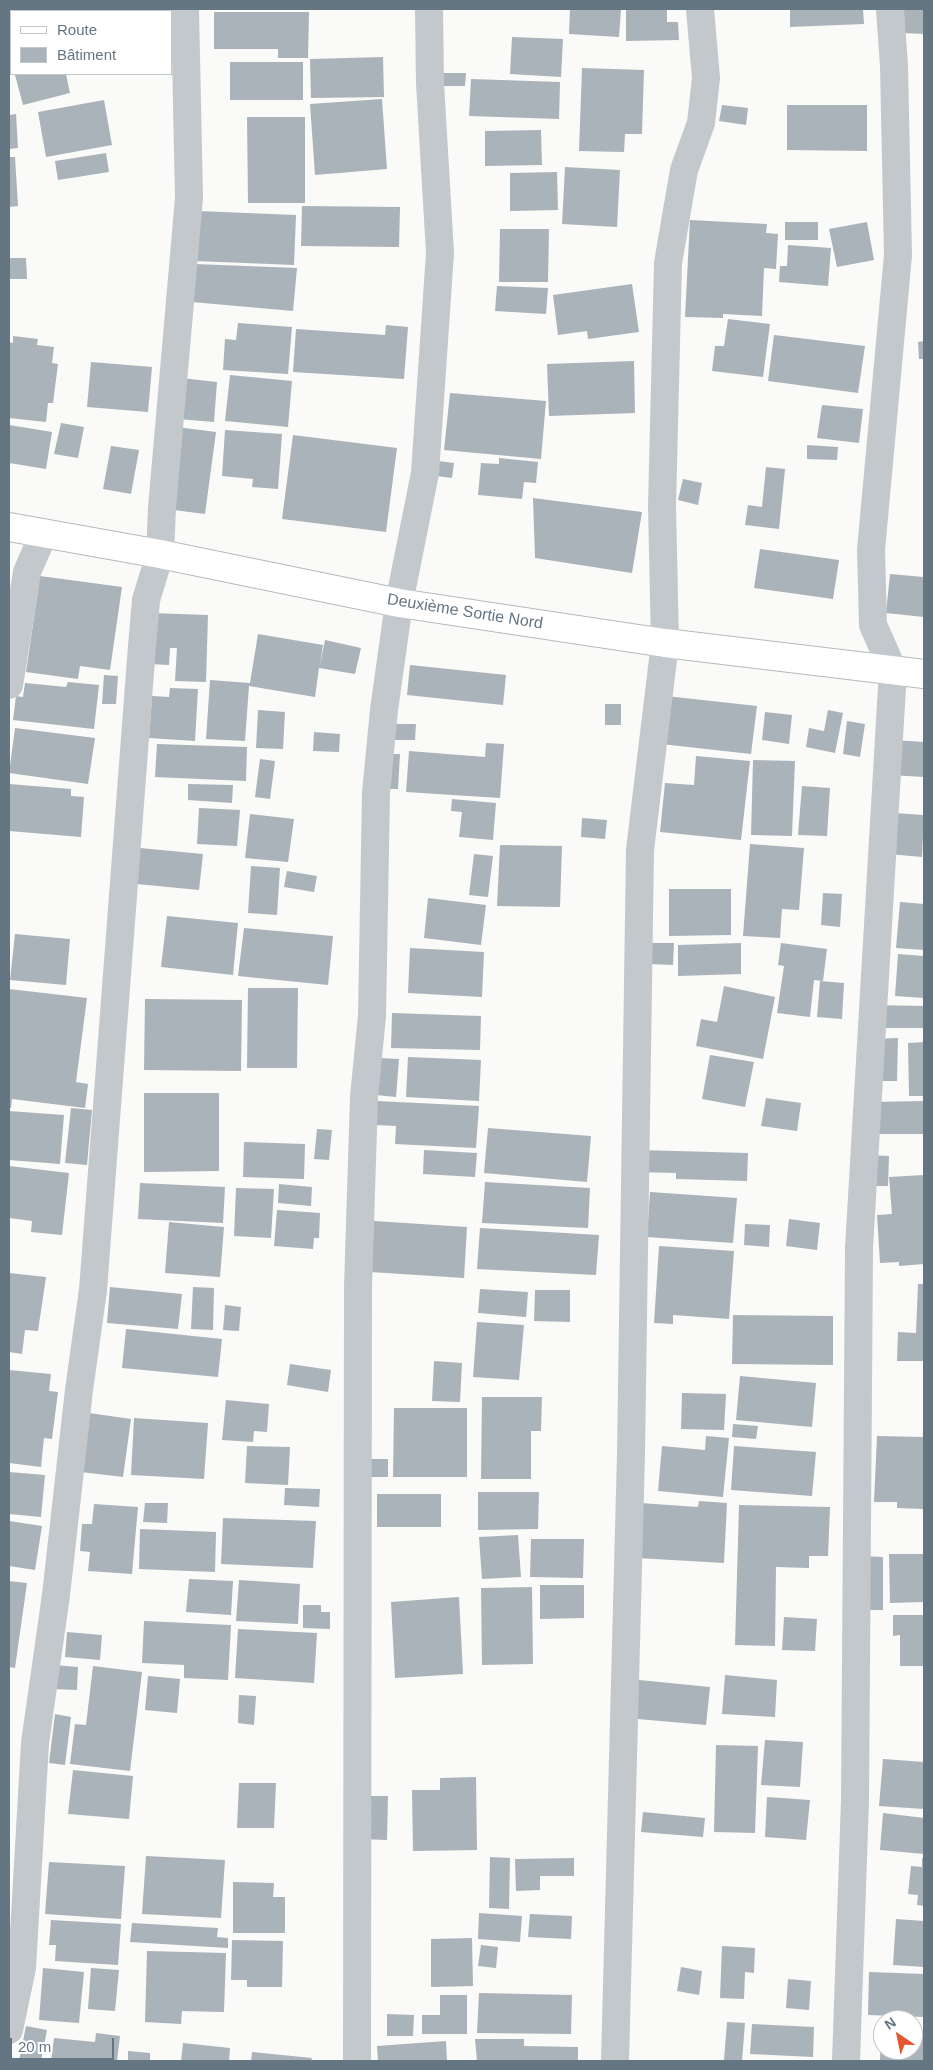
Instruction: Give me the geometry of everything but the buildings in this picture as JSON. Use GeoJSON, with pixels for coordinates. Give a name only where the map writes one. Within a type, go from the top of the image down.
{"type":"FeatureCollection","features":[{"type":"Feature","properties":{"kind":"main road","name":"Deuxième Sortie Nord"},"geometry":{"type":"LineString","coordinates":[[9,527],[160,554],[398,603],[665,643],[924,674]]}},
{"type":"Feature","properties":{"kind":"street"},"geometry":{"type":"LineString","coordinates":[[9,2030],[22,1968],[35,1743],[56,1595],[93,1290],[146,600],[160,554],[162,508],[189,198],[184,9]]}},
{"type":"Feature","properties":{"kind":"street"},"geometry":{"type":"LineString","coordinates":[[357,2061],[358,1287],[364,1097],[372,1016],[376,793],[384,710],[398,603],[424,473],[440,253],[430,83],[430,9]]}},
{"type":"Feature","properties":{"kind":"street"},"geometry":{"type":"LineString","coordinates":[[615,2061],[631,1454],[640,850],[665,643],[662,506],[668,263],[684,170],[701,123],[706,78],[700,9]]}},
{"type":"Feature","properties":{"kind":"street"},"geometry":{"type":"LineString","coordinates":[[846,2061],[855,1800],[858,1248],[893,670],[873,625],[871,550],[898,255],[894,66],[890,9]]}},
{"type":"Feature","properties":{"kind":"street"},"geometry":{"type":"LineString","coordinates":[[9,685],[27,572],[44,532]]}}]}
